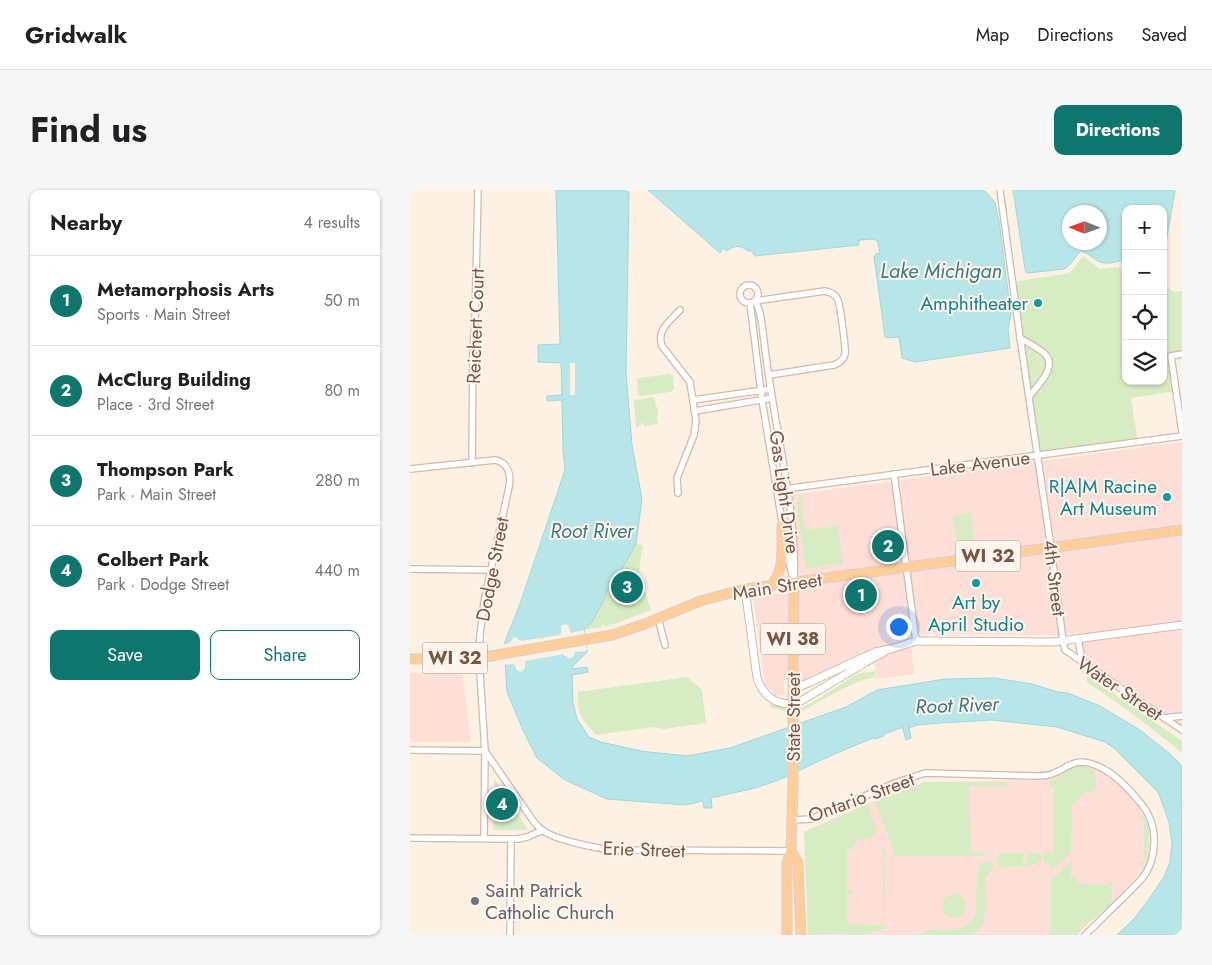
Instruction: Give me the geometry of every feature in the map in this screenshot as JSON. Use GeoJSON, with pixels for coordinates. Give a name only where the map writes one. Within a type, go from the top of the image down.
{"type":"FeatureCollection","features":[{"type":"Feature","properties":{"kind":"main road"},"geometry":{"type":"LineString","coordinates":[[771,586],[777,578],[782,564],[782,526]]}},
{"type":"Feature","properties":{"kind":"main road","name":"Main Street"},"geometry":{"type":"LineString","coordinates":[[479,658],[624,632],[700,600],[745,589],[1182,530]]}},
{"type":"Feature","properties":{"kind":"main road","name":"State Street"},"geometry":{"type":"LineString","coordinates":[[787,935],[787,863],[791,851],[793,820],[794,582]]}},
{"type":"Feature","properties":{"kind":"main road","name":"WI 32"},"geometry":{"type":"LineString","coordinates":[[410,658],[479,658]]}},
{"type":"Feature","properties":{"kind":"main road","name":"State Street"},"geometry":{"type":"LineString","coordinates":[[791,851],[798,863],[801,935]]}},
{"type":"Feature","properties":{"kind":"street","name":"Reichert Court"},"geometry":{"type":"LineString","coordinates":[[472,463],[473,349],[478,190]]}},
{"type":"Feature","properties":{"kind":"street","name":"4th Street"},"geometry":{"type":"LineString","coordinates":[[1000,190],[1063,642]]}},
{"type":"Feature","properties":{"kind":"street"},"geometry":{"type":"LineString","coordinates":[[752,302],[825,291],[834,295],[839,303],[845,352],[842,360],[834,365],[769,375]]}},
{"type":"Feature","properties":{"kind":"street","name":"Gas Light Drive"},"geometry":{"type":"LineString","coordinates":[[752,302],[758,306],[761,315],[770,389],[787,489],[795,554],[794,582]]}},
{"type":"Feature","properties":{"kind":"street","name":"Gas Light Drive"},"geometry":{"type":"LineString","coordinates":[[752,302],[762,400],[782,526],[794,582]]}},
{"type":"Feature","properties":{"kind":"street"},"geometry":{"type":"LineString","coordinates":[[678,492],[677,482],[679,473],[696,428],[694,400],[690,382],[662,346],[660,335],[662,329],[680,310]]}},
{"type":"Feature","properties":{"kind":"street"},"geometry":{"type":"LineString","coordinates":[[1020,338],[1043,352],[1048,357],[1050,364],[1046,374],[1029,397]]}},
{"type":"Feature","properties":{"kind":"street"},"geometry":{"type":"LineString","coordinates":[[1182,354],[1172,356],[1182,432]]}},
{"type":"Feature","properties":{"kind":"street"},"geometry":{"type":"LineString","coordinates":[[694,400],[770,389]]}},
{"type":"Feature","properties":{"kind":"street"},"geometry":{"type":"LineString","coordinates":[[695,411],[772,398]]}},
{"type":"Feature","properties":{"kind":"street","name":"Lake Avenue"},"geometry":{"type":"LineString","coordinates":[[777,490],[1182,436]]}},
{"type":"Feature","properties":{"kind":"street","name":"Dodge Street"},"geometry":{"type":"LineString","coordinates":[[472,463],[500,461],[508,468],[510,473],[482,618],[479,658],[485,751],[484,838]]}},
{"type":"Feature","properties":{"kind":"street"},"geometry":{"type":"LineString","coordinates":[[410,469],[472,463]]}},
{"type":"Feature","properties":{"kind":"street"},"geometry":{"type":"LineString","coordinates":[[894,474],[916,641]]}},
{"type":"Feature","properties":{"kind":"street"},"geometry":{"type":"LineString","coordinates":[[410,569],[491,570]]}},
{"type":"Feature","properties":{"kind":"street"},"geometry":{"type":"LineString","coordinates":[[745,589],[757,678],[765,693],[779,702],[790,704],[801,701],[891,649]]}},
{"type":"Feature","properties":{"kind":"street"},"geometry":{"type":"LineString","coordinates":[[658,618],[665,644]]}},
{"type":"Feature","properties":{"kind":"street"},"geometry":{"type":"LineString","coordinates":[[793,686],[801,686],[875,652],[916,641],[1063,642],[1182,625]]}},
{"type":"Feature","properties":{"kind":"street"},"geometry":{"type":"LineString","coordinates":[[1078,639],[1084,663]]}},
{"type":"Feature","properties":{"kind":"street","name":"Water Street"},"geometry":{"type":"LineString","coordinates":[[1063,642],[1065,650],[1182,730]]}},
{"type":"Feature","properties":{"kind":"street"},"geometry":{"type":"LineString","coordinates":[[1164,718],[1182,716]]}},
{"type":"Feature","properties":{"kind":"street"},"geometry":{"type":"LineString","coordinates":[[410,750],[485,751],[534,822],[543,830],[527,837],[511,838],[410,838]]}},
{"type":"Feature","properties":{"kind":"street","name":"Ontario Street"},"geometry":{"type":"LineString","coordinates":[[793,820],[811,819],[894,783],[925,773],[1046,776],[1074,763],[1094,765],[1113,775],[1138,799],[1148,813],[1153,827],[1154,848],[1147,872],[1085,935]]}},
{"type":"Feature","properties":{"kind":"street","name":"Erie Street"},"geometry":{"type":"LineString","coordinates":[[543,830],[564,839],[610,850],[791,851]]}},
{"type":"Feature","properties":{"kind":"street"},"geometry":{"type":"LineString","coordinates":[[510,935],[511,838]]}},
{"type":"Feature","properties":{"kind":"shaded area"},"geometry":{"type":"Polygon","coordinates":[[[1182,442],[1182,726],[1085,660],[1082,656],[1077,632],[1056,635],[924,634],[909,636],[915,674],[876,679],[874,652],[808,680],[784,680],[784,696],[775,695],[765,685],[753,596],[801,591],[791,495],[1182,442]]]}},
{"type":"Feature","properties":{"kind":"shaded area"},"geometry":{"type":"Polygon","coordinates":[[[462,672],[471,742],[410,742],[410,673],[462,672]]]}},
{"type":"Feature","properties":{"kind":"shaded area"},"geometry":{"type":"Polygon","coordinates":[[[1082,767],[1101,770],[1125,791],[1140,808],[1146,821],[1150,842],[1149,857],[1145,868],[1111,905],[1077,935],[808,935],[804,832],[867,804],[925,782],[1036,780],[1052,778],[1070,768],[1082,767]]]}},
{"type":"Feature","properties":{"kind":"green space"},"geometry":{"type":"Polygon","coordinates":[[[1083,256],[1100,269],[1122,266],[1122,385],[1167,385],[1167,287],[1174,292],[1182,291],[1182,354],[1172,356],[1176,391],[1131,398],[1138,442],[1037,456],[1012,282],[1070,273],[1083,256]]]}},
{"type":"Feature","properties":{"kind":"green space"},"geometry":{"type":"Polygon","coordinates":[[[669,374],[673,376],[674,388],[671,392],[641,396],[638,394],[637,381],[639,378],[669,374]]]}},
{"type":"Feature","properties":{"kind":"green space"},"geometry":{"type":"Polygon","coordinates":[[[654,397],[658,410],[658,424],[643,426],[643,423],[641,423],[641,426],[636,427],[634,400],[654,397]]]}},
{"type":"Feature","properties":{"kind":"green space"},"geometry":{"type":"Polygon","coordinates":[[[801,496],[805,530],[838,526],[843,564],[807,568],[805,565],[796,500],[801,496]]]}},
{"type":"Feature","properties":{"kind":"green space"},"geometry":{"type":"Polygon","coordinates":[[[971,513],[975,546],[957,549],[953,517],[971,513]]]}},
{"type":"Feature","properties":{"kind":"green space"},"geometry":{"type":"Polygon","coordinates":[[[636,544],[643,545],[639,576],[651,610],[612,625],[611,623],[605,627],[602,625],[602,627],[584,630],[592,622],[606,596],[606,592],[611,587],[636,544]]]}},
{"type":"Feature","properties":{"kind":"green space"},"geometry":{"type":"Polygon","coordinates":[[[875,671],[875,677],[848,686],[804,710],[783,710],[770,707],[769,704],[789,709],[803,707],[857,674],[875,671]]]}},
{"type":"Feature","properties":{"kind":"green space"},"geometry":{"type":"Polygon","coordinates":[[[1088,676],[1182,741],[1182,753],[1111,698],[1086,682],[1088,676]]]}},
{"type":"Feature","properties":{"kind":"green space"},"geometry":{"type":"Polygon","coordinates":[[[687,677],[702,690],[706,723],[664,729],[653,727],[596,735],[579,711],[578,692],[687,677]]]}},
{"type":"Feature","properties":{"kind":"green space"},"geometry":{"type":"Polygon","coordinates":[[[1081,766],[1094,770],[1096,787],[1091,792],[1083,793],[1078,799],[1078,803],[1072,803],[1071,853],[1053,869],[1044,860],[1044,853],[1054,853],[1054,786],[1049,784],[1051,779],[1058,777],[1073,767],[1081,766]]]}},
{"type":"Feature","properties":{"kind":"green space"},"geometry":{"type":"Polygon","coordinates":[[[494,778],[528,830],[493,830],[494,778]]]}},
{"type":"Feature","properties":{"kind":"green space"},"geometry":{"type":"Polygon","coordinates":[[[925,782],[1005,782],[1007,784],[1005,786],[969,786],[971,852],[985,853],[985,856],[893,856],[893,849],[875,802],[925,782]]]}},
{"type":"Feature","properties":{"kind":"green space"},"geometry":{"type":"Polygon","coordinates":[[[867,804],[876,827],[876,833],[870,838],[857,840],[852,849],[847,850],[847,890],[853,890],[853,893],[847,893],[847,924],[885,925],[885,929],[858,935],[843,933],[808,935],[804,832],[867,804]]]}},
{"type":"Feature","properties":{"kind":"green space"},"geometry":{"type":"Polygon","coordinates":[[[1142,815],[1148,825],[1149,846],[1144,865],[1141,866],[1138,862],[1144,862],[1144,819],[1139,819],[1142,815]]]}},
{"type":"Feature","properties":{"kind":"green space"},"geometry":{"type":"Polygon","coordinates":[[[879,847],[884,848],[886,852],[884,918],[883,851],[879,847]]]}},
{"type":"Feature","properties":{"kind":"green space"},"geometry":{"type":"Polygon","coordinates":[[[998,853],[1023,853],[1023,866],[997,868],[998,853]]]}},
{"type":"Feature","properties":{"kind":"green space"},"geometry":{"type":"Polygon","coordinates":[[[1026,853],[1041,853],[1041,861],[1034,865],[1026,866],[1026,853]]]}},
{"type":"Feature","properties":{"kind":"green space"},"geometry":{"type":"Polygon","coordinates":[[[1072,860],[1071,878],[1077,878],[1077,884],[1109,885],[1109,881],[1112,881],[1111,905],[1077,935],[1050,935],[1050,881],[1072,860]]]}},
{"type":"Feature","properties":{"kind":"green space"},"geometry":{"type":"Polygon","coordinates":[[[994,862],[994,869],[986,877],[985,914],[983,924],[979,929],[970,935],[922,934],[927,929],[957,929],[969,923],[976,910],[979,863],[994,862]]]}},
{"type":"Feature","properties":{"kind":"green space"},"geometry":{"type":"Polygon","coordinates":[[[954,894],[959,895],[965,901],[965,911],[959,917],[954,918],[949,917],[943,911],[942,906],[943,901],[949,895],[954,894]]]}},
{"type":"Feature","properties":{"kind":"water","name":"Root River"},"geometry":{"type":"Polygon","coordinates":[[[556,190],[624,190],[629,192],[626,373],[632,445],[642,499],[636,544],[611,588],[609,587],[606,592],[606,596],[592,622],[584,629],[587,652],[572,669],[587,667],[588,672],[572,675],[573,703],[577,719],[589,737],[601,742],[641,751],[687,756],[730,748],[846,707],[877,690],[945,679],[995,678],[1032,684],[1068,693],[1100,706],[1140,730],[1182,766],[1181,935],[1117,935],[1133,920],[1164,877],[1170,862],[1172,844],[1169,822],[1159,794],[1115,749],[1105,742],[1057,727],[992,720],[917,725],[909,728],[908,724],[911,738],[906,740],[901,726],[901,728],[884,734],[884,736],[873,738],[832,755],[779,780],[755,788],[711,798],[712,808],[704,808],[703,801],[686,805],[607,799],[565,780],[537,758],[507,692],[504,644],[520,604],[565,470],[562,400],[547,401],[547,396],[562,395],[561,363],[538,362],[538,345],[560,344],[556,190]]]}},
{"type":"Feature","properties":{"kind":"water","name":"Lake Michigan"},"geometry":{"type":"Polygon","coordinates":[[[648,190],[981,190],[986,192],[995,202],[999,221],[1011,315],[1008,328],[1010,348],[915,362],[902,358],[899,337],[885,337],[874,256],[880,253],[876,240],[859,240],[859,245],[755,256],[753,251],[748,251],[738,246],[727,251],[723,248],[720,253],[648,190]]]}},
{"type":"Feature","properties":{"kind":"water","name":"Lake Michigan"},"geometry":{"type":"Polygon","coordinates":[[[1013,190],[1175,191],[1167,237],[1167,205],[1122,205],[1122,261],[1103,263],[1081,251],[1064,269],[1026,272],[1013,190]]]}},
{"type":"Feature","properties":{"kind":"pier"},"geometry":{"type":"Polygon","coordinates":[[[570,363],[575,363],[575,395],[570,395],[570,363]]]}},
{"type":"Feature","properties":{"kind":"pier"},"geometry":{"type":"Polygon","coordinates":[[[564,624],[568,625],[571,633],[584,630],[587,651],[575,652],[573,657],[569,659],[564,654],[525,661],[525,668],[521,672],[517,670],[514,664],[503,665],[501,645],[510,643],[515,637],[521,641],[560,635],[561,626],[564,624]]]}},
{"type":"Feature","properties":{"kind":"place","name":"Amphitheater"},"geometry":{"type":"Point","coordinates":[1038,303]}},
{"type":"Feature","properties":{"kind":"place","name":"R|A|M Racine Art Museum"},"geometry":{"type":"Point","coordinates":[1167,497]}},
{"type":"Feature","properties":{"kind":"place","name":"McClurg Building"},"geometry":{"type":"Point","coordinates":[888,546]}},
{"type":"Feature","properties":{"kind":"place","name":"Art by April Studio"},"geometry":{"type":"Point","coordinates":[976,583]}},
{"type":"Feature","properties":{"kind":"place","name":"Thompson Park"},"geometry":{"type":"Point","coordinates":[627,587]}},
{"type":"Feature","properties":{"kind":"place","name":"Metamorphosis Arts"},"geometry":{"type":"Point","coordinates":[861,595]}},
{"type":"Feature","properties":{"kind":"place","name":"Colbert Park"},"geometry":{"type":"Point","coordinates":[502,804]}},
{"type":"Feature","properties":{"kind":"place","name":"Saint Patrick Catholic Church"},"geometry":{"type":"Point","coordinates":[475,901]}}]}
